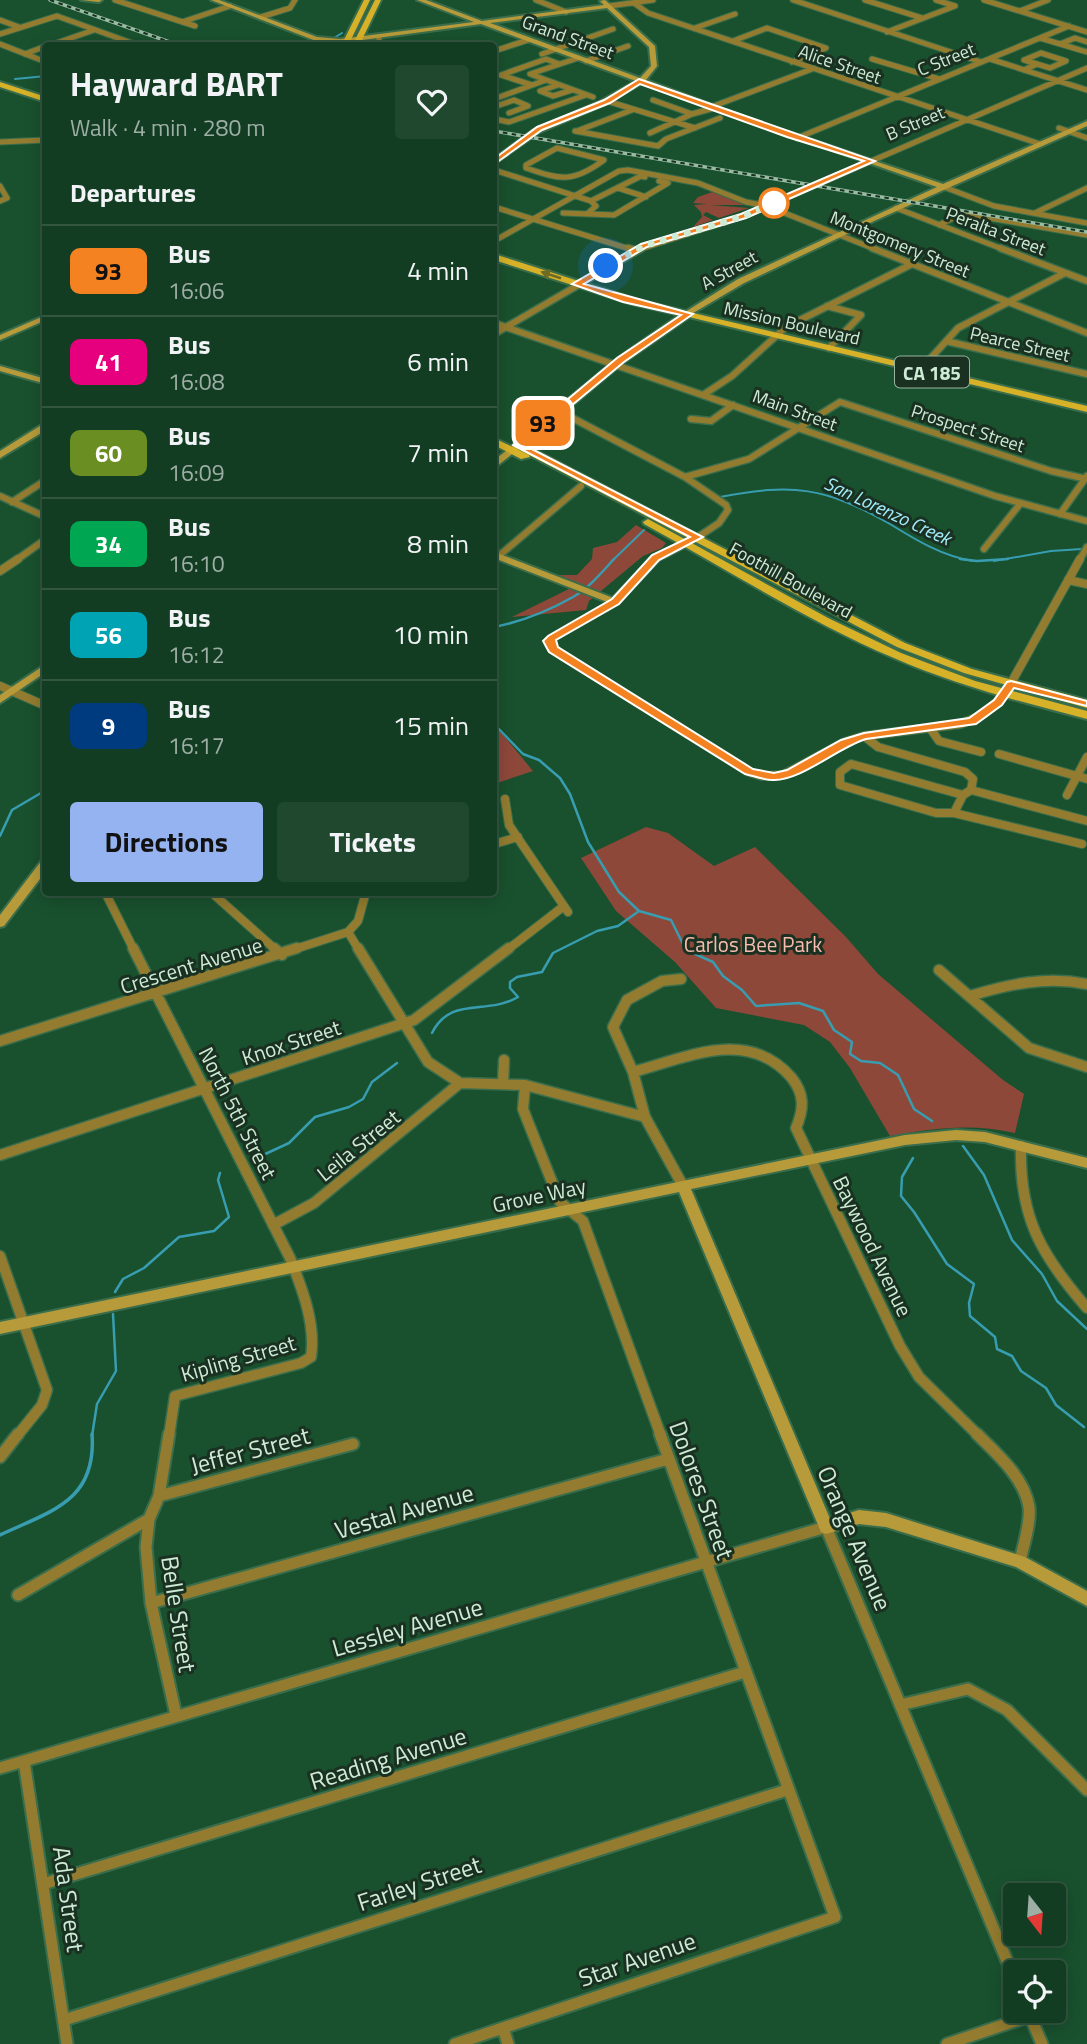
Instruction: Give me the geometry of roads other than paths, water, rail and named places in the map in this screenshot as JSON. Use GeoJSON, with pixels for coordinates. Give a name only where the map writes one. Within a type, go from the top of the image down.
{"type":"FeatureCollection","features":[{"type":"Feature","properties":{"kind":"main road"},"geometry":{"type":"LineString","coordinates":[[87,1],[99,0]]}},
{"type":"Feature","properties":{"kind":"main road"},"geometry":{"type":"LineString","coordinates":[[214,0],[319,42]]}},
{"type":"Feature","properties":{"kind":"main road"},"geometry":{"type":"LineString","coordinates":[[346,42],[367,0]]}},
{"type":"Feature","properties":{"kind":"main road"},"geometry":{"type":"LineString","coordinates":[[357,42],[377,2],[389,0]]}},
{"type":"Feature","properties":{"kind":"main road","name":"Grand Street"},"geometry":{"type":"LineString","coordinates":[[419,0],[797,138],[944,187]]}},
{"type":"Feature","properties":{"kind":"main road"},"geometry":{"type":"LineString","coordinates":[[497,160],[539,129],[609,100],[639,81],[648,56],[644,46],[604,4],[593,0]]}},
{"type":"Feature","properties":{"kind":"main road"},"geometry":{"type":"LineString","coordinates":[[357,42],[566,12],[604,4]]}},
{"type":"Feature","properties":{"kind":"main road"},"geometry":{"type":"LineString","coordinates":[[0,84],[42,99]]}},
{"type":"Feature","properties":{"kind":"main road"},"geometry":{"type":"LineString","coordinates":[[0,90],[42,106]]}},
{"type":"Feature","properties":{"kind":"main road","name":"A Street"},"geometry":{"type":"LineString","coordinates":[[973,174],[974,170],[1031,141],[1087,116]]}},
{"type":"Feature","properties":{"kind":"main road","name":"A Street"},"geometry":{"type":"LineString","coordinates":[[497,462],[615,364],[741,281],[1087,122]]}},
{"type":"Feature","properties":{"kind":"main road","name":"Mission Boulevard"},"geometry":{"type":"LineString","coordinates":[[497,258],[626,300],[1087,409]]}},
{"type":"Feature","properties":{"kind":"main road"},"geometry":{"type":"LineString","coordinates":[[0,338],[42,319]]}},
{"type":"Feature","properties":{"kind":"main road"},"geometry":{"type":"LineString","coordinates":[[0,368],[42,381]]}},
{"type":"Feature","properties":{"kind":"main road"},"geometry":{"type":"LineString","coordinates":[[2,452],[42,428]]}},
{"type":"Feature","properties":{"kind":"main road"},"geometry":{"type":"LineString","coordinates":[[497,434],[514,438],[519,444]]}},
{"type":"Feature","properties":{"kind":"main road","name":"Foothill Boulevard"},"geometry":{"type":"LineString","coordinates":[[497,441],[519,444],[877,646],[932,670],[1008,689],[1087,704]]}},
{"type":"Feature","properties":{"kind":"main road","name":"Foothill Boulevard"},"geometry":{"type":"LineString","coordinates":[[519,444],[581,486],[692,540]]}},
{"type":"Feature","properties":{"kind":"main road"},"geometry":{"type":"LineString","coordinates":[[497,558],[615,601],[656,558],[692,540]]}},
{"type":"Feature","properties":{"kind":"main road"},"geometry":{"type":"LineString","coordinates":[[0,699],[42,670]]}},
{"type":"Feature","properties":{"kind":"main road","name":"Foothill Boulevard"},"geometry":{"type":"LineString","coordinates":[[1008,689],[1087,715]]}},
{"type":"Feature","properties":{"kind":"main road"},"geometry":{"type":"LineString","coordinates":[[0,922],[42,868]]}},
{"type":"Feature","properties":{"kind":"main road","name":"Grove Way"},"geometry":{"type":"LineString","coordinates":[[0,1328],[905,1140],[956,1135],[985,1137],[1087,1163]]}},
{"type":"Feature","properties":{"kind":"main road","name":"Orange Avenue"},"geometry":{"type":"LineString","coordinates":[[683,1186],[826,1527]]}},
{"type":"Feature","properties":{"kind":"main road"},"geometry":{"type":"LineString","coordinates":[[826,1527],[859,1517],[873,1517],[1020,1562],[1087,1599]]}},
{"type":"Feature","properties":{"kind":"street"},"geometry":{"type":"LineString","coordinates":[[115,0],[195,26]]}},
{"type":"Feature","properties":{"kind":"street"},"geometry":{"type":"LineString","coordinates":[[261,17],[290,8],[295,0]]}},
{"type":"Feature","properties":{"kind":"street"},"geometry":{"type":"LineString","coordinates":[[536,0],[566,12]]}},
{"type":"Feature","properties":{"kind":"street"},"geometry":{"type":"LineString","coordinates":[[604,4],[653,0]]}},
{"type":"Feature","properties":{"kind":"street"},"geometry":{"type":"LineString","coordinates":[[793,0],[981,62]]}},
{"type":"Feature","properties":{"kind":"street"},"geometry":{"type":"LineString","coordinates":[[865,0],[922,18]]}},
{"type":"Feature","properties":{"kind":"street"},"geometry":{"type":"LineString","coordinates":[[887,32],[956,6],[936,0]]}},
{"type":"Feature","properties":{"kind":"street"},"geometry":{"type":"LineString","coordinates":[[984,0],[1087,32]]}},
{"type":"Feature","properties":{"kind":"street"},"geometry":{"type":"LineString","coordinates":[[1008,4],[1017,0]]}},
{"type":"Feature","properties":{"kind":"street"},"geometry":{"type":"LineString","coordinates":[[1020,11],[1048,0]]}},
{"type":"Feature","properties":{"kind":"street","name":"Alice Street"},"geometry":{"type":"LineString","coordinates":[[634,3],[648,13],[1040,144]]}},
{"type":"Feature","properties":{"kind":"street"},"geometry":{"type":"LineString","coordinates":[[182,22],[230,6]]}},
{"type":"Feature","properties":{"kind":"street"},"geometry":{"type":"LineString","coordinates":[[695,28],[735,14]]}},
{"type":"Feature","properties":{"kind":"street"},"geometry":{"type":"LineString","coordinates":[[0,34],[54,16],[128,42]]}},
{"type":"Feature","properties":{"kind":"street"},"geometry":{"type":"LineString","coordinates":[[0,20],[19,27]]}},
{"type":"Feature","properties":{"kind":"street","name":"C Street"},"geometry":{"type":"LineString","coordinates":[[797,138],[1069,26]]}},
{"type":"Feature","properties":{"kind":"street"},"geometry":{"type":"LineString","coordinates":[[733,41],[767,28],[826,48],[792,62]]}},
{"type":"Feature","properties":{"kind":"street"},"geometry":{"type":"LineString","coordinates":[[542,54],[613,29]]}},
{"type":"Feature","properties":{"kind":"street"},"geometry":{"type":"LineString","coordinates":[[59,42],[94,30]]}},
{"type":"Feature","properties":{"kind":"street"},"geometry":{"type":"LineString","coordinates":[[379,37],[379,42]]}},
{"type":"Feature","properties":{"kind":"street"},"geometry":{"type":"LineString","coordinates":[[1040,38],[1087,52]]}},
{"type":"Feature","properties":{"kind":"street"},"geometry":{"type":"LineString","coordinates":[[1060,44],[1075,38],[1087,42]]}},
{"type":"Feature","properties":{"kind":"street"},"geometry":{"type":"LineString","coordinates":[[497,50],[528,40]]}},
{"type":"Feature","properties":{"kind":"street"},"geometry":{"type":"LineString","coordinates":[[0,44],[42,60]]}},
{"type":"Feature","properties":{"kind":"street"},"geometry":{"type":"LineString","coordinates":[[586,61],[628,46]]}},
{"type":"Feature","properties":{"kind":"street"},"geometry":{"type":"LineString","coordinates":[[25,54],[42,48]]}},
{"type":"Feature","properties":{"kind":"street"},"geometry":{"type":"LineString","coordinates":[[1024,70],[1037,64],[1050,68],[1066,61],[1041,53],[1024,60],[1037,64]]}},
{"type":"Feature","properties":{"kind":"street"},"geometry":{"type":"LineString","coordinates":[[578,58],[530,74],[593,97]]}},
{"type":"Feature","properties":{"kind":"street"},"geometry":{"type":"LineString","coordinates":[[532,85],[501,75],[546,59],[567,67]]}},
{"type":"Feature","properties":{"kind":"street"},"geometry":{"type":"LineString","coordinates":[[872,59],[900,65],[939,79]]}},
{"type":"Feature","properties":{"kind":"street"},"geometry":{"type":"LineString","coordinates":[[990,59],[1087,90]]}},
{"type":"Feature","properties":{"kind":"street","name":"B Street"},"geometry":{"type":"LineString","coordinates":[[497,332],[635,250],[767,206],[1087,68]]}},
{"type":"Feature","properties":{"kind":"street"},"geometry":{"type":"LineString","coordinates":[[650,132],[812,69]]}},
{"type":"Feature","properties":{"kind":"street"},"geometry":{"type":"LineString","coordinates":[[497,98],[546,80]]}},
{"type":"Feature","properties":{"kind":"street"},"geometry":{"type":"LineString","coordinates":[[558,85],[540,91],[553,96],[572,90]]}},
{"type":"Feature","properties":{"kind":"street"},"geometry":{"type":"LineString","coordinates":[[497,120],[509,122],[520,119],[586,95]]}},
{"type":"Feature","properties":{"kind":"street"},"geometry":{"type":"LineString","coordinates":[[664,96],[575,131],[658,146],[666,139],[720,118]]}},
{"type":"Feature","properties":{"kind":"street"},"geometry":{"type":"LineString","coordinates":[[497,106],[514,100],[528,106],[509,113]]}},
{"type":"Feature","properties":{"kind":"street"},"geometry":{"type":"LineString","coordinates":[[609,100],[695,128]]}},
{"type":"Feature","properties":{"kind":"street"},"geometry":{"type":"LineString","coordinates":[[653,100],[692,114]]}},
{"type":"Feature","properties":{"kind":"street"},"geometry":{"type":"LineString","coordinates":[[497,108],[520,119]]}},
{"type":"Feature","properties":{"kind":"street"},"geometry":{"type":"LineString","coordinates":[[1059,128],[1087,138]]}},
{"type":"Feature","properties":{"kind":"street"},"geometry":{"type":"LineString","coordinates":[[0,142],[42,140]]}},
{"type":"Feature","properties":{"kind":"street"},"geometry":{"type":"LineString","coordinates":[[531,181],[545,174],[564,180],[575,179],[604,160],[557,148],[526,165],[526,168],[545,174]]}},
{"type":"Feature","properties":{"kind":"street"},"geometry":{"type":"LineString","coordinates":[[497,171],[591,201],[596,206],[587,214]]}},
{"type":"Feature","properties":{"kind":"street","name":"Montgomery Street"},"geometry":{"type":"LineString","coordinates":[[575,196],[619,171],[689,181],[767,206],[1087,333]]}},
{"type":"Feature","properties":{"kind":"street"},"geometry":{"type":"LineString","coordinates":[[563,213],[614,215],[668,183],[641,176],[591,201]]}},
{"type":"Feature","properties":{"kind":"street"},"geometry":{"type":"LineString","coordinates":[[0,186],[7,194],[7,198],[0,201]]}},
{"type":"Feature","properties":{"kind":"street"},"geometry":{"type":"LineString","coordinates":[[944,187],[986,204],[1087,223]]}},
{"type":"Feature","properties":{"kind":"street"},"geometry":{"type":"LineString","coordinates":[[618,188],[646,197]]}},
{"type":"Feature","properties":{"kind":"street"},"geometry":{"type":"LineString","coordinates":[[1034,214],[1087,188]]}},
{"type":"Feature","properties":{"kind":"street"},"geometry":{"type":"LineString","coordinates":[[497,239],[575,196]]}},
{"type":"Feature","properties":{"kind":"street"},"geometry":{"type":"LineString","coordinates":[[497,208],[635,250]]}},
{"type":"Feature","properties":{"kind":"street","name":"Peralta Street"},"geometry":{"type":"LineString","coordinates":[[896,208],[1087,281]]}},
{"type":"Feature","properties":{"kind":"street"},"geometry":{"type":"LineString","coordinates":[[939,225],[957,216],[972,215],[1087,235]]}},
{"type":"Feature","properties":{"kind":"street"},"geometry":{"type":"LineString","coordinates":[[703,395],[732,376],[786,327],[912,264]]}},
{"type":"Feature","properties":{"kind":"street"},"geometry":{"type":"LineString","coordinates":[[920,370],[961,327],[1065,272]]}},
{"type":"Feature","properties":{"kind":"street"},"geometry":{"type":"LineString","coordinates":[[827,306],[861,315],[829,348]]}},
{"type":"Feature","properties":{"kind":"street","name":"Main Street"},"geometry":{"type":"LineString","coordinates":[[497,324],[1020,504],[1087,521]]}},
{"type":"Feature","properties":{"kind":"street","name":"Pearce Street"},"geometry":{"type":"LineString","coordinates":[[946,341],[1087,374]]}},
{"type":"Feature","properties":{"kind":"street","name":"Prospect Street"},"geometry":{"type":"LineString","coordinates":[[799,428],[840,402],[1051,471],[1086,478]]}},
{"type":"Feature","properties":{"kind":"street"},"geometry":{"type":"LineString","coordinates":[[691,419],[710,421],[733,405]]}},
{"type":"Feature","properties":{"kind":"street"},"geometry":{"type":"LineString","coordinates":[[559,411],[685,477],[721,500],[728,510],[726,515],[692,540]]}},
{"type":"Feature","properties":{"kind":"street"},"geometry":{"type":"LineString","coordinates":[[685,477],[749,459],[799,428]]}},
{"type":"Feature","properties":{"kind":"street"},"geometry":{"type":"LineString","coordinates":[[1060,514],[1086,478]]}},
{"type":"Feature","properties":{"kind":"street"},"geometry":{"type":"LineString","coordinates":[[12,502],[42,483]]}},
{"type":"Feature","properties":{"kind":"street"},"geometry":{"type":"LineString","coordinates":[[497,555],[581,486]]}},
{"type":"Feature","properties":{"kind":"street"},"geometry":{"type":"LineString","coordinates":[[0,496],[42,515]]}},
{"type":"Feature","properties":{"kind":"street"},"geometry":{"type":"LineString","coordinates":[[984,549],[1020,504]]}},
{"type":"Feature","properties":{"kind":"street"},"geometry":{"type":"LineString","coordinates":[[0,570],[42,542]]}},
{"type":"Feature","properties":{"kind":"street"},"geometry":{"type":"LineString","coordinates":[[615,601],[552,638],[549,644],[561,655],[749,772],[774,777],[783,775],[845,742],[864,736],[972,721],[998,703],[1087,547]]}},
{"type":"Feature","properties":{"kind":"street"},"geometry":{"type":"LineString","coordinates":[[1068,580],[1087,584]]}},
{"type":"Feature","properties":{"kind":"street"},"geometry":{"type":"LineString","coordinates":[[0,685],[42,704]]}},
{"type":"Feature","properties":{"kind":"street"},"geometry":{"type":"LineString","coordinates":[[930,728],[939,741],[981,752]]}},
{"type":"Feature","properties":{"kind":"street"},"geometry":{"type":"LineString","coordinates":[[864,736],[878,747],[965,772],[973,779],[971,790]]}},
{"type":"Feature","properties":{"kind":"street"},"geometry":{"type":"LineString","coordinates":[[999,754],[1087,779]]}},
{"type":"Feature","properties":{"kind":"street"},"geometry":{"type":"LineString","coordinates":[[1067,795],[1087,757]]}},
{"type":"Feature","properties":{"kind":"street"},"geometry":{"type":"LineString","coordinates":[[963,795],[851,764],[840,769],[837,776],[839,785],[936,813],[954,813],[1082,844]]}},
{"type":"Feature","properties":{"kind":"street"},"geometry":{"type":"LineString","coordinates":[[954,813],[963,795],[971,790],[1087,821]]}},
{"type":"Feature","properties":{"kind":"street"},"geometry":{"type":"LineString","coordinates":[[497,843],[518,837],[509,825],[505,799]]}},
{"type":"Feature","properties":{"kind":"street","name":"Knox Street"},"geometry":{"type":"LineString","coordinates":[[0,1155],[404,1024],[447,997],[566,909],[518,837]]}},
{"type":"Feature","properties":{"kind":"street","name":"North 5th Street"},"geometry":{"type":"LineString","coordinates":[[108,896],[294,1267],[313,1343],[311,1357]]}},
{"type":"Feature","properties":{"kind":"street"},"geometry":{"type":"LineString","coordinates":[[216,896],[282,955]]}},
{"type":"Feature","properties":{"kind":"street"},"geometry":{"type":"LineString","coordinates":[[365,896],[358,921],[348,932],[428,1062],[441,1073],[460,1083],[525,1085],[645,1117]]}},
{"type":"Feature","properties":{"kind":"street","name":"Crescent Avenue"},"geometry":{"type":"LineString","coordinates":[[0,1041],[282,955],[348,932]]}},
{"type":"Feature","properties":{"kind":"street"},"geometry":{"type":"LineString","coordinates":[[939,970],[1029,1048],[1087,1068]]}},
{"type":"Feature","properties":{"kind":"street"},"geometry":{"type":"LineString","coordinates":[[970,996],[1017,981],[1063,978],[1087,984]]}},
{"type":"Feature","properties":{"kind":"street","name":"Orange Avenue"},"geometry":{"type":"LineString","coordinates":[[681,979],[662,981],[627,1000],[613,1027],[634,1072],[645,1117],[683,1186]]}},
{"type":"Feature","properties":{"kind":"street","name":"Baywood Avenue"},"geometry":{"type":"LineString","coordinates":[[634,1072],[721,1048],[751,1052],[774,1061],[791,1075],[802,1094],[803,1111],[796,1128],[900,1346],[919,1377],[1002,1459],[1021,1485],[1029,1508],[1020,1562]]}},
{"type":"Feature","properties":{"kind":"street"},"geometry":{"type":"LineString","coordinates":[[503,1084],[504,1060]]}},
{"type":"Feature","properties":{"kind":"street","name":"Leila Street"},"geometry":{"type":"LineString","coordinates":[[273,1225],[314,1203],[460,1083]]}},
{"type":"Feature","properties":{"kind":"street","name":"Dolores Street"},"geometry":{"type":"LineString","coordinates":[[525,1085],[526,1116],[560,1202],[583,1221],[835,1917]]}},
{"type":"Feature","properties":{"kind":"street"},"geometry":{"type":"LineString","coordinates":[[1021,1146],[1020,1182],[1029,1221],[1049,1264],[1087,1308]]}},
{"type":"Feature","properties":{"kind":"street"},"geometry":{"type":"LineString","coordinates":[[0,1256],[47,1390],[42,1405],[0,1457]]}},
{"type":"Feature","properties":{"kind":"street","name":"Kipling Street"},"geometry":{"type":"LineString","coordinates":[[175,1396],[294,1365],[311,1357]]}},
{"type":"Feature","properties":{"kind":"street","name":"Belle Street"},"geometry":{"type":"LineString","coordinates":[[175,1396],[159,1496],[149,1520],[146,1547],[151,1603],[176,1715]]}},
{"type":"Feature","properties":{"kind":"street","name":"Jeffer Street"},"geometry":{"type":"LineString","coordinates":[[159,1496],[352,1444]]}},
{"type":"Feature","properties":{"kind":"street","name":"Vestal Avenue"},"geometry":{"type":"LineString","coordinates":[[151,1603],[668,1459]]}},
{"type":"Feature","properties":{"kind":"street"},"geometry":{"type":"LineString","coordinates":[[18,1595],[114,1537],[149,1520]]}},
{"type":"Feature","properties":{"kind":"street","name":"Orange Avenue"},"geometry":{"type":"LineString","coordinates":[[826,1527],[1007,1960]]}},
{"type":"Feature","properties":{"kind":"street","name":"Lessley Avenue"},"geometry":{"type":"LineString","coordinates":[[0,1768],[826,1527]]}},
{"type":"Feature","properties":{"kind":"street","name":"Reading Avenue"},"geometry":{"type":"LineString","coordinates":[[43,1884],[745,1672]]}},
{"type":"Feature","properties":{"kind":"street"},"geometry":{"type":"LineString","coordinates":[[900,1705],[968,1689],[1007,1710],[1087,1790]]}},
{"type":"Feature","properties":{"kind":"street","name":"Ada Street"},"geometry":{"type":"LineString","coordinates":[[24,1760],[67,2044]]}},
{"type":"Feature","properties":{"kind":"street","name":"Farley Street"},"geometry":{"type":"LineString","coordinates":[[64,2020],[787,1790]]}},
{"type":"Feature","properties":{"kind":"street","name":"Star Avenue"},"geometry":{"type":"LineString","coordinates":[[454,2044],[835,1917]]}},
{"type":"Feature","properties":{"kind":"street"},"geometry":{"type":"LineString","coordinates":[[947,2044],[1003,2023]]}},
{"type":"Feature","properties":{"kind":"street"},"geometry":{"type":"LineString","coordinates":[[1033,2023],[1042,2044]]}},
{"type":"Feature","properties":{"kind":"street"},"geometry":{"type":"LineString","coordinates":[[503,2028],[508,2044]]}},
{"type":"Feature","properties":{"kind":"waterway"},"geometry":{"type":"LineString","coordinates":[[334,38],[342,33]]}},
{"type":"Feature","properties":{"kind":"waterway"},"geometry":{"type":"LineString","coordinates":[[15,79],[42,76]]}},
{"type":"Feature","properties":{"kind":"waterway","name":"San Lorenzo Creek"},"geometry":{"type":"LineString","coordinates":[[720,497],[768,490],[808,491],[846,502],[940,551],[966,560]]}},
{"type":"Feature","properties":{"kind":"waterway","name":"San Lorenzo Creek"},"geometry":{"type":"LineString","coordinates":[[613,560],[644,530]]}},
{"type":"Feature","properties":{"kind":"waterway","name":"San Lorenzo Creek"},"geometry":{"type":"LineString","coordinates":[[1004,559],[1082,549]]}},
{"type":"Feature","properties":{"kind":"waterway","name":"San Lorenzo Creek"},"geometry":{"type":"LineString","coordinates":[[960,559],[966,560]]}},
{"type":"Feature","properties":{"kind":"waterway","name":"San Lorenzo Creek"},"geometry":{"type":"LineString","coordinates":[[966,560],[1004,559]]}},
{"type":"Feature","properties":{"kind":"waterway","name":"San Lorenzo Creek"},"geometry":{"type":"LineString","coordinates":[[994,561],[1004,559]]}},
{"type":"Feature","properties":{"kind":"waterway","name":"San Lorenzo Creek"},"geometry":{"type":"LineString","coordinates":[[1004,559],[1008,559]]}},
{"type":"Feature","properties":{"kind":"waterway","name":"San Lorenzo Creek"},"geometry":{"type":"LineString","coordinates":[[497,626],[535,615],[573,597],[613,560]]}},
{"type":"Feature","properties":{"kind":"waterway","name":"San Lorenzo Creek"},"geometry":{"type":"LineString","coordinates":[[966,560],[973,561]]}},
{"type":"Feature","properties":{"kind":"waterway"},"geometry":{"type":"LineString","coordinates":[[497,727],[523,754],[539,760],[560,778],[570,794],[588,842],[619,892],[639,911]]}},
{"type":"Feature","properties":{"kind":"waterway","name":"San Lorenzo Creek"},"geometry":{"type":"LineString","coordinates":[[0,836],[12,810],[42,792]]}},
{"type":"Feature","properties":{"kind":"waterway"},"geometry":{"type":"LineString","coordinates":[[432,1033],[449,1014],[518,997],[510,988],[510,982],[517,977],[542,972],[553,953],[597,931],[618,926],[639,911]]}},
{"type":"Feature","properties":{"kind":"waterway"},"geometry":{"type":"LineString","coordinates":[[639,911],[671,920],[686,950],[713,962],[723,976],[742,990],[756,1006],[799,1003],[823,1011],[834,1030],[852,1042],[850,1054],[861,1061],[880,1063],[898,1075],[914,1109],[932,1121]]}},
{"type":"Feature","properties":{"kind":"waterway"},"geometry":{"type":"LineString","coordinates":[[261,1156],[289,1143],[315,1117],[349,1107],[363,1099],[372,1082],[397,1063]]}},
{"type":"Feature","properties":{"kind":"waterway"},"geometry":{"type":"LineString","coordinates":[[963,1146],[984,1175],[1012,1240],[1042,1274],[1057,1301],[1087,1329]]}},
{"type":"Feature","properties":{"kind":"waterway"},"geometry":{"type":"LineString","coordinates":[[913,1158],[902,1177],[901,1196],[947,1264],[974,1284],[969,1303],[970,1316],[995,1337],[997,1349],[1012,1356],[1021,1371],[1046,1388],[1056,1405],[1084,1427]]}},
{"type":"Feature","properties":{"kind":"waterway"},"geometry":{"type":"LineString","coordinates":[[115,1292],[123,1279],[144,1268],[179,1237],[214,1231],[229,1217],[218,1180],[220,1173]]}},
{"type":"Feature","properties":{"kind":"waterway"},"geometry":{"type":"LineString","coordinates":[[92,1436],[97,1404],[116,1371],[113,1314]]}},
{"type":"Feature","properties":{"kind":"waterway"},"geometry":{"type":"LineString","coordinates":[[0,1535],[53,1510],[79,1489],[87,1475],[92,1457],[92,1436]]}},
{"type":"Feature","properties":{"kind":"railway"},"geometry":{"type":"LineString","coordinates":[[50,0],[170,42]]}},
{"type":"Feature","properties":{"kind":"railway"},"geometry":{"type":"LineString","coordinates":[[497,132],[1087,232]]}},
{"type":"Feature","properties":{"kind":"park label","name":"Carlos Bee Park"},"geometry":{"type":"Point","coordinates":[753,944]}}]}
